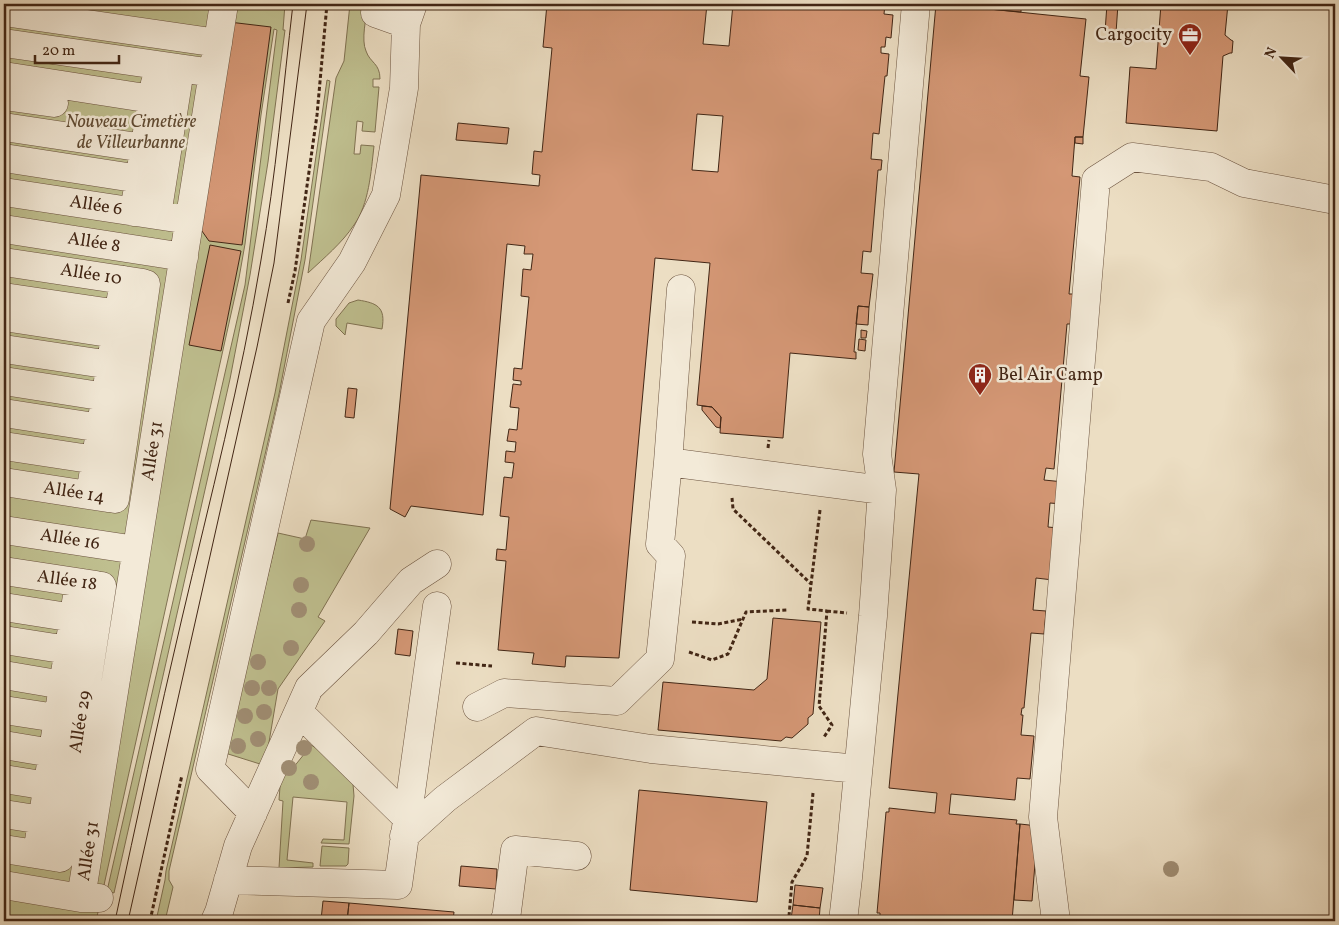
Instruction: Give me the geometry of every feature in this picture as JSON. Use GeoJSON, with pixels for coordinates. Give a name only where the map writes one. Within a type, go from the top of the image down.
{"type":"FeatureCollection","features":[{"type":"Feature","properties":{"kind":"lane","name":"Allée 31"},"geometry":{"type":"LineString","coordinates":[[4,885],[91,898],[87,862],[224,4]]}},
{"type":"Feature","properties":{"kind":"lane"},"geometry":{"type":"LineString","coordinates":[[253,813],[210,769],[311,321],[352,262],[386,195],[404,88],[409,14],[375,13],[376,4]]}},
{"type":"Feature","properties":{"kind":"lane"},"geometry":{"type":"LineString","coordinates":[[843,921],[873,616],[882,490],[876,454],[916,4]]}},
{"type":"Feature","properties":{"kind":"lane"},"geometry":{"type":"LineString","coordinates":[[4,12],[218,43]]}},
{"type":"Feature","properties":{"kind":"lane"},"geometry":{"type":"LineString","coordinates":[[4,44],[213,73]]}},
{"type":"Feature","properties":{"kind":"lane"},"geometry":{"type":"LineString","coordinates":[[146,214],[140,178],[150,108],[169,67]]}},
{"type":"Feature","properties":{"kind":"lane"},"geometry":{"type":"LineString","coordinates":[[146,214],[169,67]]}},
{"type":"Feature","properties":{"kind":"lane"},"geometry":{"type":"LineString","coordinates":[[4,76],[150,108]]}},
{"type":"Feature","properties":{"kind":"lane"},"geometry":{"type":"LineString","coordinates":[[4,96],[150,108]]}},
{"type":"Feature","properties":{"kind":"lane"},"geometry":{"type":"LineString","coordinates":[[4,127],[144,148]]}},
{"type":"Feature","properties":{"kind":"lane"},"geometry":{"type":"LineString","coordinates":[[1056,921],[1043,817],[1096,180],[1132,157],[1212,167],[1244,183],[1335,200]]}},
{"type":"Feature","properties":{"kind":"lane"},"geometry":{"type":"LineString","coordinates":[[4,158],[140,178]]}},
{"type":"Feature","properties":{"kind":"lane","name":"Allée 6"},"geometry":{"type":"LineString","coordinates":[[4,192],[189,220]]}},
{"type":"Feature","properties":{"kind":"lane","name":"Allée 8"},"geometry":{"type":"LineString","coordinates":[[4,229],[184,257]]}},
{"type":"Feature","properties":{"kind":"lane","name":"Allée 10"},"geometry":{"type":"LineString","coordinates":[[4,262],[178,289]]}},
{"type":"Feature","properties":{"kind":"lane"},"geometry":{"type":"LineString","coordinates":[[102,497],[96,460],[117,324],[135,282]]}},
{"type":"Feature","properties":{"kind":"lane"},"geometry":{"type":"LineString","coordinates":[[102,497],[135,282]]}},
{"type":"Feature","properties":{"kind":"lane"},"geometry":{"type":"LineString","coordinates":[[477,707],[504,693],[617,702],[660,659],[671,556],[660,544],[682,289]]}},
{"type":"Feature","properties":{"kind":"lane"},"geometry":{"type":"LineString","coordinates":[[4,297],[117,324]]}},
{"type":"Feature","properties":{"kind":"lane"},"geometry":{"type":"LineString","coordinates":[[4,317],[117,324]]}},
{"type":"Feature","properties":{"kind":"lane"},"geometry":{"type":"LineString","coordinates":[[4,349],[111,365]]}},
{"type":"Feature","properties":{"kind":"lane"},"geometry":{"type":"LineString","coordinates":[[4,381],[106,397]]}},
{"type":"Feature","properties":{"kind":"lane"},"geometry":{"type":"LineString","coordinates":[[4,414],[101,428]]}},
{"type":"Feature","properties":{"kind":"lane"},"geometry":{"type":"LineString","coordinates":[[4,446],[96,460]]}},
{"type":"Feature","properties":{"kind":"lane"},"geometry":{"type":"LineString","coordinates":[[668,462],[882,490]]}},
{"type":"Feature","properties":{"kind":"lane","name":"Allée 14"},"geometry":{"type":"LineString","coordinates":[[4,482],[144,504]]}},
{"type":"Feature","properties":{"kind":"lane","name":"Allée 16"},"geometry":{"type":"LineString","coordinates":[[4,530],[136,550]]}},
{"type":"Feature","properties":{"kind":"lane"},"geometry":{"type":"LineString","coordinates":[[215,921],[238,846],[310,688],[366,633],[411,581],[437,564]]}},
{"type":"Feature","properties":{"kind":"lane","name":"Allée 18"},"geometry":{"type":"LineString","coordinates":[[4,571],[130,590]]}},
{"type":"Feature","properties":{"kind":"lane"},"geometry":{"type":"LineString","coordinates":[[48,856],[42,820],[52,753],[70,720],[63,684],[68,650],[74,618],[91,584]]}},
{"type":"Feature","properties":{"kind":"lane","name":"Allée 29"},"geometry":{"type":"LineString","coordinates":[[48,856],[91,584]]}},
{"type":"Feature","properties":{"kind":"lane"},"geometry":{"type":"LineString","coordinates":[[228,880],[398,885],[436,606]]}},
{"type":"Feature","properties":{"kind":"lane"},"geometry":{"type":"LineString","coordinates":[[4,607],[74,618]]}},
{"type":"Feature","properties":{"kind":"lane"},"geometry":{"type":"LineString","coordinates":[[4,640],[68,650]]}},
{"type":"Feature","properties":{"kind":"lane"},"geometry":{"type":"LineString","coordinates":[[4,675],[63,684]]}},
{"type":"Feature","properties":{"kind":"lane"},"geometry":{"type":"LineString","coordinates":[[576,737],[580,699]]}},
{"type":"Feature","properties":{"kind":"lane"},"geometry":{"type":"LineString","coordinates":[[4,710],[109,726]]}},
{"type":"Feature","properties":{"kind":"lane"},"geometry":{"type":"LineString","coordinates":[[299,712],[405,827]]}},
{"type":"Feature","properties":{"kind":"lane"},"geometry":{"type":"LineString","coordinates":[[405,827],[536,731],[652,748],[858,769]]}},
{"type":"Feature","properties":{"kind":"lane"},"geometry":{"type":"LineString","coordinates":[[4,745],[52,753]]}},
{"type":"Feature","properties":{"kind":"lane"},"geometry":{"type":"LineString","coordinates":[[4,779],[48,786]]}},
{"type":"Feature","properties":{"kind":"lane"},"geometry":{"type":"LineString","coordinates":[[4,814],[42,820]]}},
{"type":"Feature","properties":{"kind":"lane"},"geometry":{"type":"LineString","coordinates":[[4,849],[87,862]]}},
{"type":"Feature","properties":{"kind":"lane"},"geometry":{"type":"LineString","coordinates":[[504,921],[506,919],[515,850],[577,856]]}},
{"type":"Feature","properties":{"kind":"path"},"geometry":{"type":"LineString","coordinates":[[769,440],[768,448],[821,503],[808,609],[827,611],[819,706],[832,725],[817,748],[807,856],[792,882],[788,916]]}},
{"type":"Feature","properties":{"kind":"path"},"geometry":{"type":"LineString","coordinates":[[730,492],[733,509],[811,584]]}},
{"type":"Feature","properties":{"kind":"path"},"geometry":{"type":"LineString","coordinates":[[684,650],[712,660],[728,654],[746,612],[787,610]]}},
{"type":"Feature","properties":{"kind":"path"},"geometry":{"type":"LineString","coordinates":[[691,622],[718,624],[744,618]]}},
{"type":"Feature","properties":{"kind":"path"},"geometry":{"type":"LineString","coordinates":[[455,654],[454,663],[493,666]]}},
{"type":"Feature","properties":{"kind":"green space","name":"Nouveau Cimetière de Villeurbanne"},"geometry":{"type":"Polygon","coordinates":[[[4,4],[285,4],[283,30],[285,30],[268,162],[250,275],[230,379],[114,893],[107,891],[245,285],[277,30],[274,29],[239,278],[96,921],[4,921],[4,4]]]}},
{"type":"Feature","properties":{"kind":"green space"},"geometry":{"type":"Polygon","coordinates":[[[350,4],[368,6],[364,41],[368,55],[377,66],[380,74],[380,79],[373,79],[373,87],[379,87],[375,132],[362,131],[363,122],[357,121],[354,154],[360,154],[361,145],[374,146],[370,177],[363,207],[354,225],[338,244],[308,273],[336,78],[344,61],[350,4]]]}},
{"type":"Feature","properties":{"kind":"green space"},"geometry":{"type":"Polygon","coordinates":[[[327,80],[330,81],[305,260],[279,394],[169,871],[169,880],[173,887],[165,921],[156,921],[275,393],[301,260],[327,80]]]}},
{"type":"Feature","properties":{"kind":"green space"},"geometry":{"type":"Polygon","coordinates":[[[358,300],[379,307],[383,316],[382,329],[347,323],[345,335],[336,326],[336,319],[349,303],[358,300]]]}},
{"type":"Feature","properties":{"kind":"green space"},"geometry":{"type":"Polygon","coordinates":[[[311,520],[370,528],[318,617],[325,621],[278,689],[268,748],[260,764],[225,753],[278,533],[305,539],[311,520]]]}},
{"type":"Feature","properties":{"kind":"green space"},"geometry":{"type":"Polygon","coordinates":[[[302,744],[311,745],[328,755],[353,784],[354,796],[349,844],[321,843],[323,839],[344,840],[347,802],[293,797],[287,860],[313,863],[313,867],[279,868],[283,801],[279,800],[281,773],[286,761],[293,768],[305,753],[296,747],[302,744]]]}},
{"type":"Feature","properties":{"kind":"green space"},"geometry":{"type":"Polygon","coordinates":[[[322,846],[349,848],[348,864],[346,866],[320,866],[322,846]]]}},
{"type":"Feature","properties":{"kind":"building"},"geometry":{"type":"Polygon","coordinates":[[[547,4],[707,4],[703,44],[729,46],[733,4],[885,4],[884,14],[893,15],[891,38],[886,37],[885,47],[881,47],[881,53],[889,54],[879,134],[873,133],[871,159],[882,160],[881,170],[878,170],[871,252],[863,251],[861,273],[873,274],[869,307],[858,306],[854,352],[856,352],[856,359],[790,353],[783,438],[720,433],[721,417],[712,407],[697,405],[710,263],[655,258],[619,658],[566,656],[565,667],[532,664],[534,653],[498,650],[506,561],[496,560],[497,549],[506,550],[509,517],[500,516],[504,477],[512,478],[514,463],[505,462],[506,451],[515,452],[516,442],[507,441],[509,429],[517,430],[519,408],[510,407],[513,384],[521,385],[521,381],[513,380],[514,368],[522,369],[529,297],[521,296],[523,269],[531,270],[533,254],[524,254],[525,246],[507,244],[483,515],[411,506],[405,517],[390,509],[421,175],[539,186],[540,175],[532,174],[534,151],[542,152],[552,48],[543,47],[547,4]],[[697,114],[692,170],[718,172],[723,116],[697,114]]]}},
{"type":"Feature","properties":{"kind":"building","name":"Bel Air Camp"},"geometry":{"type":"Polygon","coordinates":[[[936,4],[989,4],[989,9],[1086,19],[1080,76],[1089,77],[1083,137],[1075,137],[1072,176],[1080,177],[1069,294],[1074,294],[1072,324],[1067,324],[1054,469],[1046,468],[1044,480],[1064,482],[1062,504],[1050,503],[1048,527],[1058,528],[1053,580],[1036,578],[1033,610],[1046,611],[1044,634],[1031,633],[1024,708],[1022,708],[1021,715],[1023,715],[1021,735],[1034,736],[1030,779],[1017,778],[1015,800],[951,794],[949,814],[1017,820],[1016,824],[1020,824],[1012,921],[925,921],[880,917],[880,913],[877,913],[886,812],[889,812],[889,808],[935,813],[937,793],[889,788],[919,474],[894,472],[936,4]]]}},
{"type":"Feature","properties":{"kind":"building"},"geometry":{"type":"Polygon","coordinates":[[[989,4],[1021,4],[1021,12],[989,9],[989,4]]]}},
{"type":"Feature","properties":{"kind":"building"},"geometry":{"type":"Polygon","coordinates":[[[1107,4],[1118,4],[1116,33],[1105,32],[1107,4]]]}},
{"type":"Feature","properties":{"kind":"building"},"geometry":{"type":"Polygon","coordinates":[[[1161,4],[1228,4],[1225,35],[1233,41],[1232,53],[1223,56],[1217,131],[1126,123],[1130,67],[1156,69],[1161,4]]]}},
{"type":"Feature","properties":{"kind":"building"},"geometry":{"type":"Polygon","coordinates":[[[229,22],[271,27],[242,245],[209,241],[197,224],[229,22]]]}},
{"type":"Feature","properties":{"kind":"building"},"geometry":{"type":"Polygon","coordinates":[[[458,123],[509,128],[507,144],[456,140],[458,123]]]}},
{"type":"Feature","properties":{"kind":"building"},"geometry":{"type":"Polygon","coordinates":[[[1075,137],[1083,137],[1083,144],[1075,143],[1075,137]]]}},
{"type":"Feature","properties":{"kind":"building"},"geometry":{"type":"Polygon","coordinates":[[[210,245],[241,251],[221,351],[189,345],[210,245]]]}},
{"type":"Feature","properties":{"kind":"building"},"geometry":{"type":"Polygon","coordinates":[[[858,306],[869,307],[868,325],[856,324],[858,306]]]}},
{"type":"Feature","properties":{"kind":"building"},"geometry":{"type":"Polygon","coordinates":[[[861,330],[867,331],[866,338],[861,338],[861,330]]]}},
{"type":"Feature","properties":{"kind":"building"},"geometry":{"type":"Polygon","coordinates":[[[859,339],[866,340],[865,351],[858,350],[859,339]]]}},
{"type":"Feature","properties":{"kind":"building"},"geometry":{"type":"Polygon","coordinates":[[[348,388],[357,389],[354,418],[345,417],[348,388]]]}},
{"type":"Feature","properties":{"kind":"building"},"geometry":{"type":"Polygon","coordinates":[[[702,406],[712,407],[721,417],[720,428],[716,427],[702,410],[702,406]]]}},
{"type":"Feature","properties":{"kind":"building"},"geometry":{"type":"Polygon","coordinates":[[[773,618],[821,622],[813,714],[808,718],[808,724],[792,738],[786,737],[781,741],[658,730],[663,682],[754,690],[767,679],[773,618]]]}},
{"type":"Feature","properties":{"kind":"building"},"geometry":{"type":"Polygon","coordinates":[[[398,629],[413,631],[410,656],[395,654],[398,629]]]}},
{"type":"Feature","properties":{"kind":"building"},"geometry":{"type":"Polygon","coordinates":[[[639,790],[767,802],[757,902],[630,890],[639,790]]]}},
{"type":"Feature","properties":{"kind":"building"},"geometry":{"type":"Polygon","coordinates":[[[1020,824],[1038,826],[1032,901],[1014,900],[1020,824]]]}},
{"type":"Feature","properties":{"kind":"building"},"geometry":{"type":"Polygon","coordinates":[[[461,866],[497,869],[496,889],[459,886],[461,866]]]}},
{"type":"Feature","properties":{"kind":"building"},"geometry":{"type":"Polygon","coordinates":[[[795,885],[823,888],[820,908],[793,905],[795,885]]]}},
{"type":"Feature","properties":{"kind":"building"},"geometry":{"type":"Polygon","coordinates":[[[323,901],[349,903],[347,921],[321,920],[323,901]]]}},
{"type":"Feature","properties":{"kind":"building"},"geometry":{"type":"Polygon","coordinates":[[[349,903],[454,912],[453,921],[347,921],[349,903]]]}},
{"type":"Feature","properties":{"kind":"building"},"geometry":{"type":"Polygon","coordinates":[[[793,905],[820,908],[819,921],[791,919],[793,905]]]}},
{"type":"Feature","properties":{"kind":"tram line"},"geometry":{"type":"LineString","coordinates":[[115,921],[182,618],[235,395],[253,305],[271,197],[293,4]]}},
{"type":"Feature","properties":{"kind":"tram line"},"geometry":{"type":"LineString","coordinates":[[128,921],[257,347],[274,263],[307,4]]}},
{"type":"Feature","properties":{"kind":"place","name":"Cargocity"},"geometry":{"type":"Point","coordinates":[1190,56]}},
{"type":"Feature","properties":{"kind":"place","name":"Bel Air Camp"},"geometry":{"type":"Point","coordinates":[980,396]}}]}
